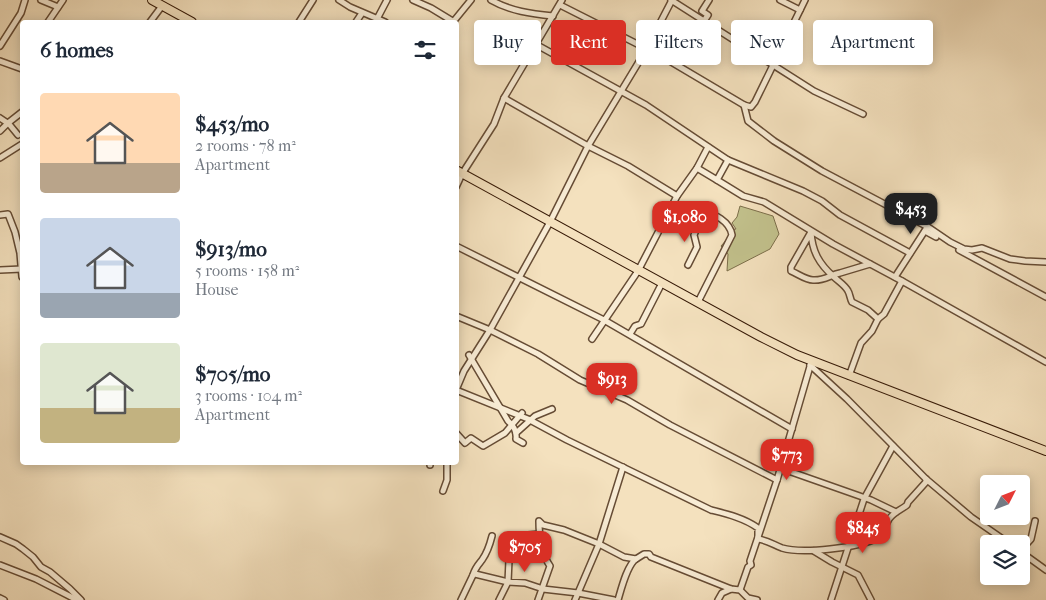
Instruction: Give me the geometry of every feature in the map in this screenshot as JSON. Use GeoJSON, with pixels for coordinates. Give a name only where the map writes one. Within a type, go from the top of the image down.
{"type":"FeatureCollection","features":[{"type":"Feature","properties":{"kind":"highway"},"geometry":{"type":"LineString","coordinates":[[152,0],[188,20]]}},
{"type":"Feature","properties":{"kind":"highway"},"geometry":{"type":"LineString","coordinates":[[459,172],[811,363],[1046,451]]}},
{"type":"Feature","properties":{"kind":"street"},"geometry":{"type":"LineString","coordinates":[[0,46],[21,13],[25,0]]}},
{"type":"Feature","properties":{"kind":"street"},"geometry":{"type":"LineString","coordinates":[[42,0],[58,7]]}},
{"type":"Feature","properties":{"kind":"street"},"geometry":{"type":"LineString","coordinates":[[49,20],[63,0]]}},
{"type":"Feature","properties":{"kind":"street"},"geometry":{"type":"LineString","coordinates":[[300,20],[313,0]]}},
{"type":"Feature","properties":{"kind":"street"},"geometry":{"type":"LineString","coordinates":[[340,0],[350,7],[377,19],[388,0]]}},
{"type":"Feature","properties":{"kind":"street"},"geometry":{"type":"LineString","coordinates":[[413,0],[431,8],[450,20]]}},
{"type":"Feature","properties":{"kind":"street"},"geometry":{"type":"LineString","coordinates":[[455,20],[471,0]]}},
{"type":"Feature","properties":{"kind":"street"},"geometry":{"type":"LineString","coordinates":[[492,0],[501,6],[518,11],[553,16]]}},
{"type":"Feature","properties":{"kind":"street"},"geometry":{"type":"LineString","coordinates":[[661,20],[671,0],[702,20]]}},
{"type":"Feature","properties":{"kind":"street"},"geometry":{"type":"LineString","coordinates":[[705,20],[708,15],[702,11],[709,0]]}},
{"type":"Feature","properties":{"kind":"street"},"geometry":{"type":"LineString","coordinates":[[780,0],[800,10]]}},
{"type":"Feature","properties":{"kind":"street"},"geometry":{"type":"LineString","coordinates":[[795,20],[805,0]]}},
{"type":"Feature","properties":{"kind":"street"},"geometry":{"type":"LineString","coordinates":[[541,38],[561,3],[636,44]]}},
{"type":"Feature","properties":{"kind":"street"},"geometry":{"type":"LineString","coordinates":[[152,20],[162,6]]}},
{"type":"Feature","properties":{"kind":"street"},"geometry":{"type":"LineString","coordinates":[[357,20],[362,13]]}},
{"type":"Feature","properties":{"kind":"street"},"geometry":{"type":"LineString","coordinates":[[541,47],[646,105],[728,160],[803,191],[840,215],[910,253]]}},
{"type":"Feature","properties":{"kind":"street"},"geometry":{"type":"LineString","coordinates":[[0,61],[20,68]]}},
{"type":"Feature","properties":{"kind":"street"},"geometry":{"type":"LineString","coordinates":[[459,172],[494,124],[504,98],[523,65]]}},
{"type":"Feature","properties":{"kind":"street"},"geometry":{"type":"LineString","coordinates":[[459,383],[470,357],[490,330],[550,222],[588,146],[637,65]]}},
{"type":"Feature","properties":{"kind":"street"},"geometry":{"type":"LineString","coordinates":[[676,65],[744,105],[751,107],[774,65],[814,91],[863,114]]}},
{"type":"Feature","properties":{"kind":"street"},"geometry":{"type":"LineString","coordinates":[[504,98],[588,146],[628,166],[677,196]]}},
{"type":"Feature","properties":{"kind":"street"},"geometry":{"type":"LineString","coordinates":[[744,105],[748,121],[774,142],[1046,297]]}},
{"type":"Feature","properties":{"kind":"street"},"geometry":{"type":"LineString","coordinates":[[0,131],[20,114]]}},
{"type":"Feature","properties":{"kind":"street"},"geometry":{"type":"LineString","coordinates":[[0,118],[8,123],[18,135]]}},
{"type":"Feature","properties":{"kind":"street"},"geometry":{"type":"LineString","coordinates":[[0,158],[20,145]]}},
{"type":"Feature","properties":{"kind":"street"},"geometry":{"type":"LineString","coordinates":[[592,339],[638,270],[669,210],[697,168],[708,146]]}},
{"type":"Feature","properties":{"kind":"street"},"geometry":{"type":"LineString","coordinates":[[717,180],[728,160]]}},
{"type":"Feature","properties":{"kind":"street"},"geometry":{"type":"LineString","coordinates":[[697,168],[743,196],[764,202],[811,232],[1046,362]]}},
{"type":"Feature","properties":{"kind":"street"},"geometry":{"type":"LineString","coordinates":[[669,210],[697,226]]}},
{"type":"Feature","properties":{"kind":"street"},"geometry":{"type":"LineString","coordinates":[[0,215],[8,214],[20,254]]}},
{"type":"Feature","properties":{"kind":"street"},"geometry":{"type":"LineString","coordinates":[[688,265],[697,247],[694,235],[702,216],[708,214],[724,221],[732,232],[698,302]]}},
{"type":"Feature","properties":{"kind":"street"},"geometry":{"type":"LineString","coordinates":[[895,277],[926,229]]}},
{"type":"Feature","properties":{"kind":"street"},"geometry":{"type":"LineString","coordinates":[[926,229],[964,249],[982,248],[1010,259],[1046,262]]}},
{"type":"Feature","properties":{"kind":"street"},"geometry":{"type":"LineString","coordinates":[[811,232],[818,261],[848,290],[852,302],[868,310],[878,319]]}},
{"type":"Feature","properties":{"kind":"street"},"geometry":{"type":"LineString","coordinates":[[811,232],[791,267],[791,271],[811,280],[824,280],[870,264]]}},
{"type":"Feature","properties":{"kind":"street"},"geometry":{"type":"LineString","coordinates":[[459,247],[630,334],[792,429]]}},
{"type":"Feature","properties":{"kind":"street"},"geometry":{"type":"LineString","coordinates":[[0,270],[20,269]]}},
{"type":"Feature","properties":{"kind":"street"},"geometry":{"type":"LineString","coordinates":[[849,376],[861,343],[872,331],[878,319],[884,314],[902,281]]}},
{"type":"Feature","properties":{"kind":"street"},"geometry":{"type":"LineString","coordinates":[[630,334],[635,326],[641,324],[662,283]]}},
{"type":"Feature","properties":{"kind":"street"},"geometry":{"type":"LineString","coordinates":[[459,317],[490,330],[538,354],[580,380],[627,400],[679,430],[777,480]]}},
{"type":"Feature","properties":{"kind":"street"},"geometry":{"type":"LineString","coordinates":[[470,357],[500,408],[512,424],[516,432],[516,439],[523,443]]}},
{"type":"Feature","properties":{"kind":"street"},"geometry":{"type":"LineString","coordinates":[[740,590],[748,567],[751,565],[750,561],[777,480],[811,363],[926,479],[971,517],[997,535]]}},
{"type":"Feature","properties":{"kind":"street"},"geometry":{"type":"LineString","coordinates":[[459,391],[500,408],[521,414],[530,421],[711,510],[729,514],[751,524],[758,528],[758,539]]}},
{"type":"Feature","properties":{"kind":"street"},"geometry":{"type":"LineString","coordinates":[[516,432],[535,416],[552,409]]}},
{"type":"Feature","properties":{"kind":"street"},"geometry":{"type":"LineString","coordinates":[[459,436],[465,443],[472,438],[482,446],[504,433],[521,414]]}},
{"type":"Feature","properties":{"kind":"street"},"geometry":{"type":"LineString","coordinates":[[832,600],[864,499],[893,446]]}},
{"type":"Feature","properties":{"kind":"street"},"geometry":{"type":"LineString","coordinates":[[443,491],[447,480],[446,465]]}},
{"type":"Feature","properties":{"kind":"street"},"geometry":{"type":"LineString","coordinates":[[576,600],[599,544],[624,467]]}},
{"type":"Feature","properties":{"kind":"street"},"geometry":{"type":"LineString","coordinates":[[780,468],[896,512]]}},
{"type":"Feature","properties":{"kind":"street"},"geometry":{"type":"LineString","coordinates":[[758,539],[784,548],[814,551],[849,547],[878,538],[884,531],[887,521],[907,505],[926,482],[926,479]]}},
{"type":"Feature","properties":{"kind":"street"},"geometry":{"type":"LineString","coordinates":[[538,600],[550,566],[545,559],[539,534],[539,521],[543,525],[564,530],[599,544],[624,557],[636,559]]}},
{"type":"Feature","properties":{"kind":"street"},"geometry":{"type":"LineString","coordinates":[[1030,540],[1035,521]]}},
{"type":"Feature","properties":{"kind":"street"},"geometry":{"type":"LineString","coordinates":[[500,600],[508,582],[510,538],[539,534]]}},
{"type":"Feature","properties":{"kind":"street"},"geometry":{"type":"LineString","coordinates":[[461,600],[475,567],[481,561],[492,536]]}},
{"type":"Feature","properties":{"kind":"street"},"geometry":{"type":"LineString","coordinates":[[0,537],[23,549],[41,567],[70,588],[81,600]]}},
{"type":"Feature","properties":{"kind":"street"},"geometry":{"type":"LineString","coordinates":[[814,551],[858,575],[871,600]]}},
{"type":"Feature","properties":{"kind":"street"},"geometry":{"type":"LineString","coordinates":[[473,575],[543,589],[616,600],[629,567],[636,559],[644,554],[649,554],[651,557],[740,590],[748,598],[757,600]]}},
{"type":"Feature","properties":{"kind":"street"},"geometry":{"type":"LineString","coordinates":[[1030,557],[1046,569]]}},
{"type":"Feature","properties":{"kind":"street"},"geometry":{"type":"LineString","coordinates":[[0,565],[36,579],[78,600]]}},
{"type":"Feature","properties":{"kind":"street"},"geometry":{"type":"LineString","coordinates":[[718,600],[722,593],[731,588]]}},
{"type":"Feature","properties":{"kind":"street"},"geometry":{"type":"LineString","coordinates":[[0,598],[4,600]]}},
{"type":"Feature","properties":{"kind":"shaded area"},"geometry":{"type":"Polygon","coordinates":[[[740,206],[773,216],[779,234],[770,249],[727,271],[728,254],[721,246],[729,237],[729,230],[736,229],[732,223],[737,217],[740,206]]]}}]}
